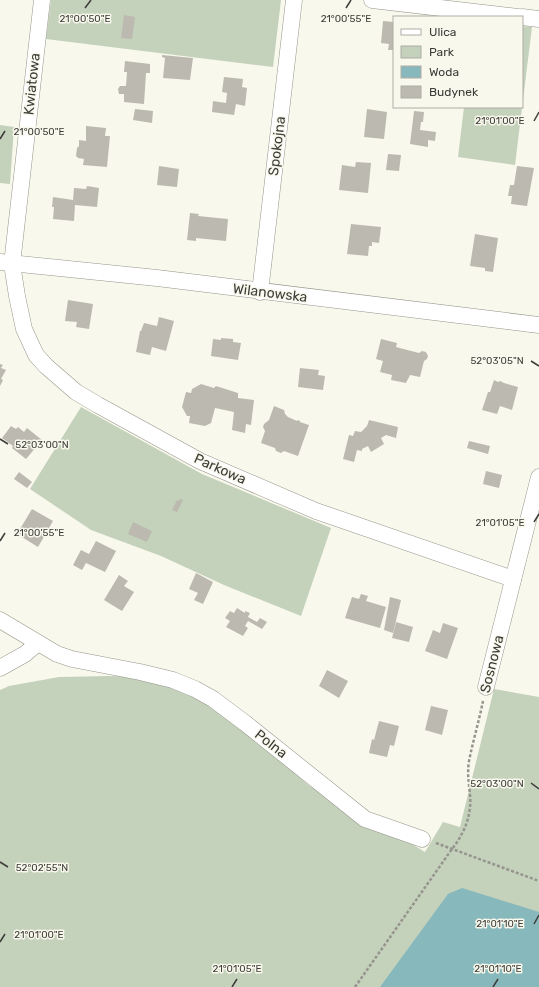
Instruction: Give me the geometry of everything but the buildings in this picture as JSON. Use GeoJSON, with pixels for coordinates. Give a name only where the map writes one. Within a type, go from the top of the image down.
{"type":"FeatureCollection","features":[{"type":"Feature","properties":{"kind":"street","name":"Kwiatowa"},"geometry":{"type":"LineString","coordinates":[[6,263],[42,0]]}},
{"type":"Feature","properties":{"kind":"street","name":"Spokojna"},"geometry":{"type":"LineString","coordinates":[[260,292],[294,0]]}},
{"type":"Feature","properties":{"kind":"street"},"geometry":{"type":"LineString","coordinates":[[372,0],[509,16]]}},
{"type":"Feature","properties":{"kind":"street"},"geometry":{"type":"LineString","coordinates":[[523,18],[539,20]]}},
{"type":"Feature","properties":{"kind":"street","name":"Wilanowska"},"geometry":{"type":"LineString","coordinates":[[6,263],[157,278],[260,292],[539,325]]}},
{"type":"Feature","properties":{"kind":"street","name":"Parkowa"},"geometry":{"type":"LineString","coordinates":[[6,263],[17,296],[24,329],[36,355],[46,366],[76,392],[200,461],[316,511],[513,579]]}},
{"type":"Feature","properties":{"kind":"street","name":"Sosnowa"},"geometry":{"type":"LineString","coordinates":[[486,687],[539,477]]}},
{"type":"Feature","properties":{"kind":"street","name":"Polna"},"geometry":{"type":"LineString","coordinates":[[0,620],[57,654],[147,673],[174,680],[195,689],[245,723],[365,819],[422,839]]}},
{"type":"Feature","properties":{"kind":"street"},"geometry":{"type":"LineString","coordinates":[[0,668],[25,654],[38,643]]}},
{"type":"Feature","properties":{"kind":"path","name":"Sosnowa"},"geometry":{"type":"LineString","coordinates":[[355,987],[460,839],[467,823],[470,796],[468,779],[470,761],[486,687]]}},
{"type":"Feature","properties":{"kind":"path"},"geometry":{"type":"LineString","coordinates":[[422,839],[539,881]]}},
{"type":"Feature","properties":{"kind":"green space"},"geometry":{"type":"Polygon","coordinates":[[[51,0],[281,0],[273,67],[46,39],[51,0]]]}},
{"type":"Feature","properties":{"kind":"green space"},"geometry":{"type":"Polygon","coordinates":[[[523,26],[532,27],[523,100],[523,26]]]}},
{"type":"Feature","properties":{"kind":"green space"},"geometry":{"type":"Polygon","coordinates":[[[464,108],[522,108],[515,165],[458,157],[464,108]]]}},
{"type":"Feature","properties":{"kind":"green space"},"geometry":{"type":"Polygon","coordinates":[[[0,125],[14,127],[10,184],[0,183],[0,125]]]}},
{"type":"Feature","properties":{"kind":"green space"},"geometry":{"type":"Polygon","coordinates":[[[81,407],[202,474],[331,528],[301,616],[224,585],[161,556],[91,530],[30,489],[81,407]]]}},
{"type":"Feature","properties":{"kind":"green space"},"geometry":{"type":"Polygon","coordinates":[[[59,677],[143,677],[201,699],[282,761],[308,785],[425,852],[443,822],[460,827],[494,689],[539,697],[539,987],[0,987],[0,690],[9,686],[59,677]]]}},
{"type":"Feature","properties":{"kind":"water"},"geometry":{"type":"Polygon","coordinates":[[[462,888],[539,912],[539,987],[380,987],[448,894],[462,888]]]}}]}
